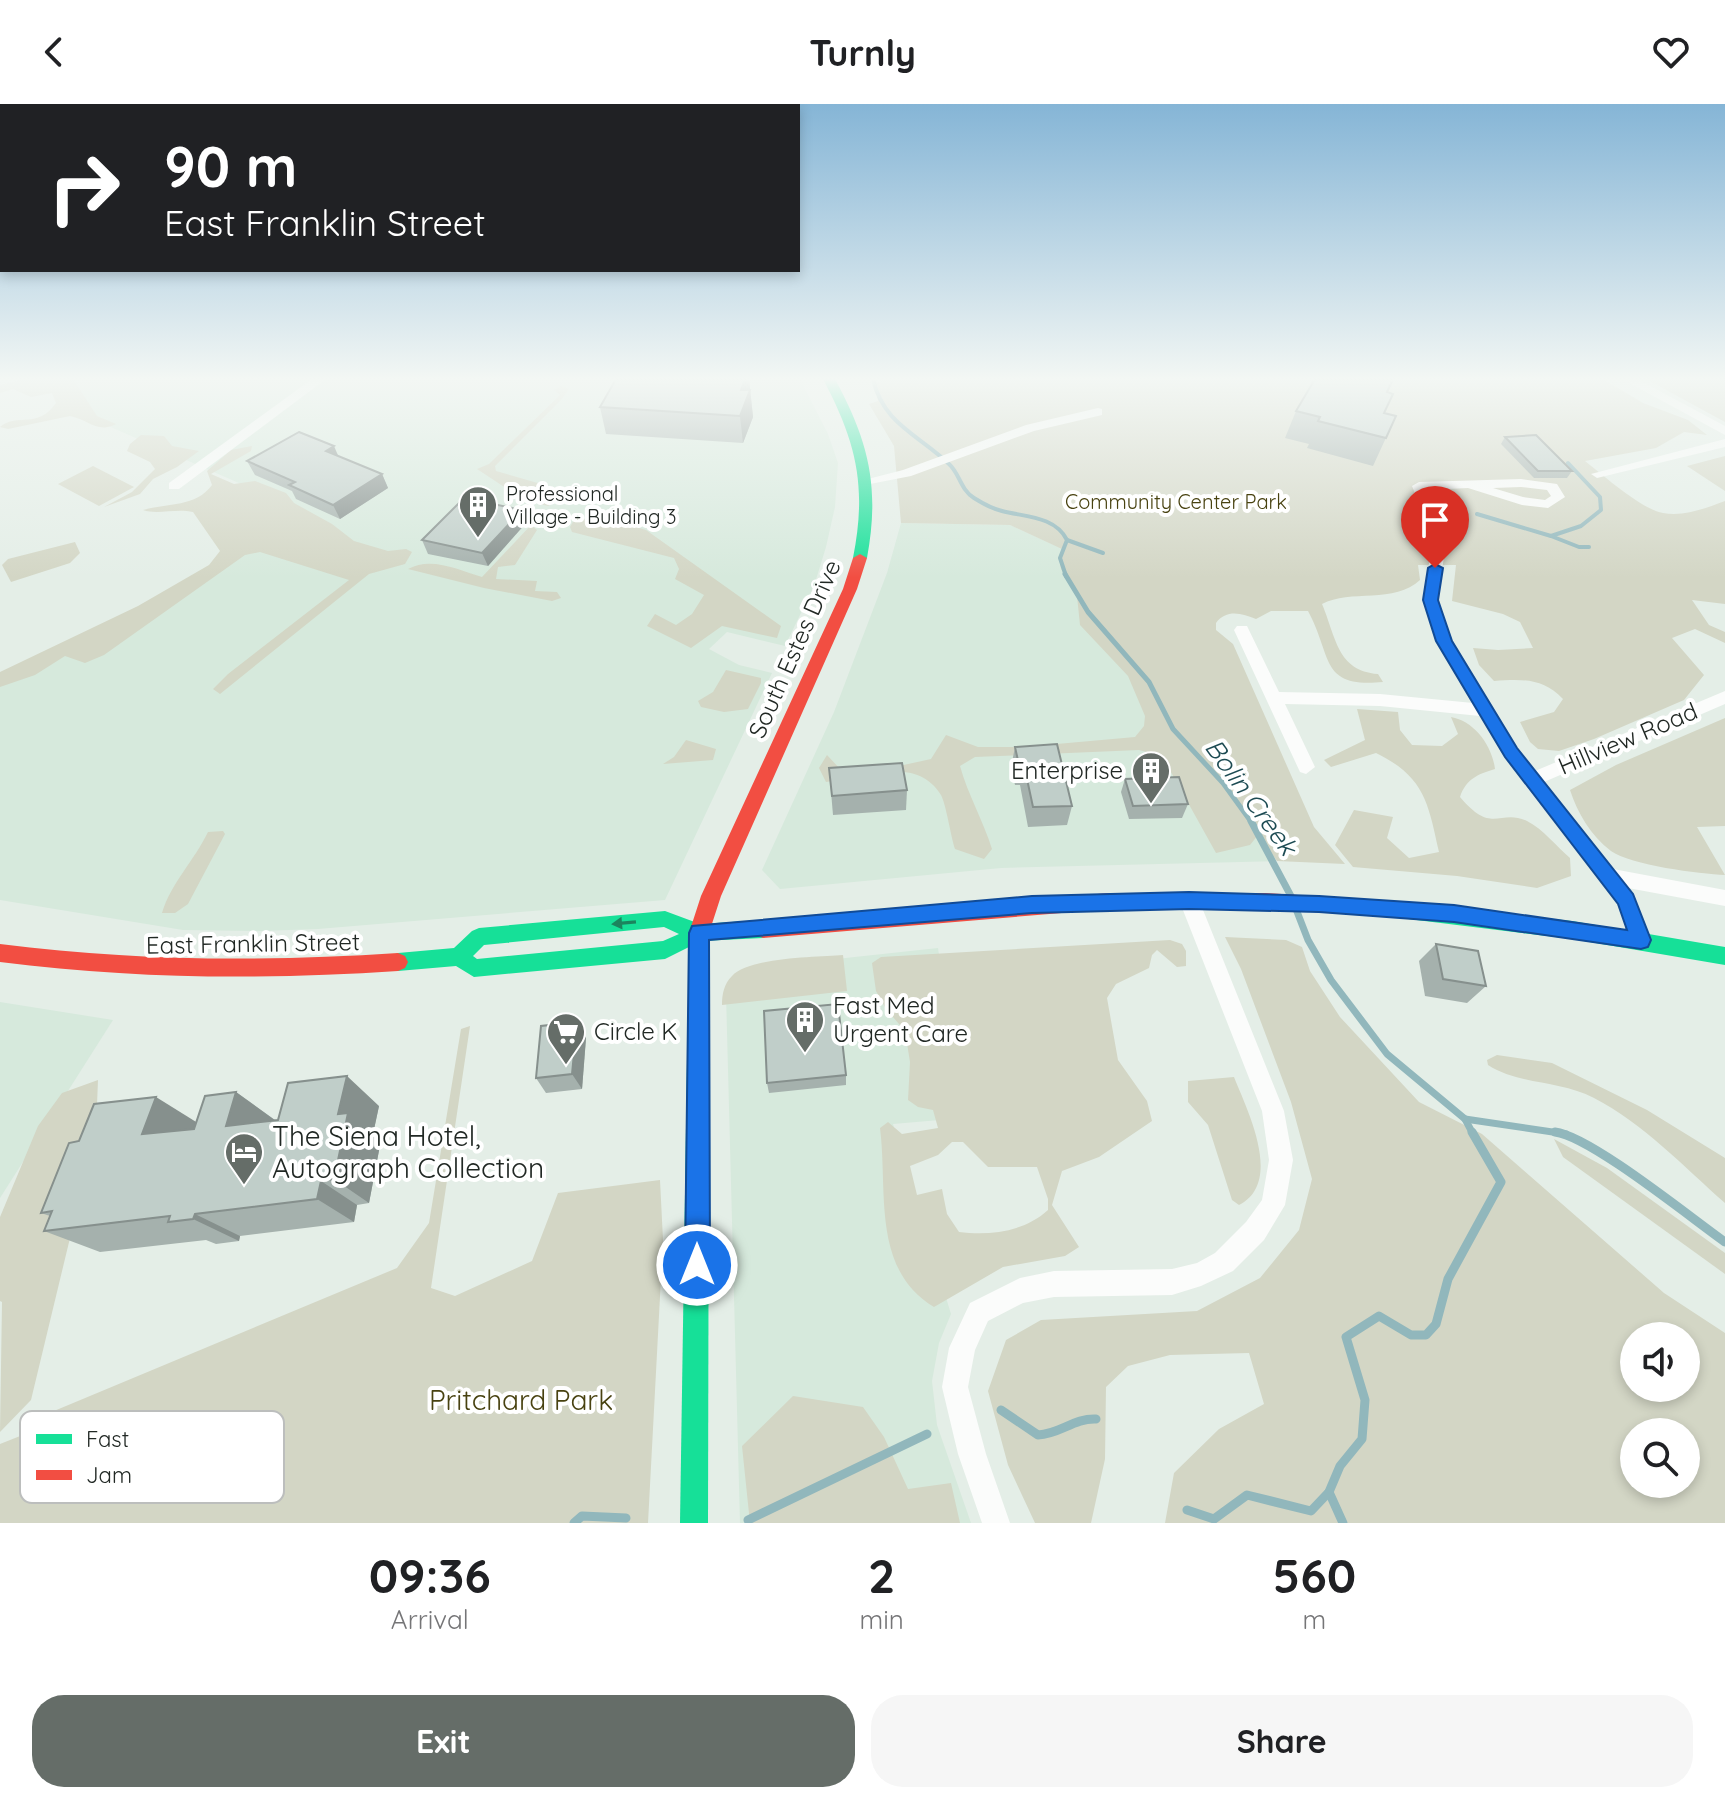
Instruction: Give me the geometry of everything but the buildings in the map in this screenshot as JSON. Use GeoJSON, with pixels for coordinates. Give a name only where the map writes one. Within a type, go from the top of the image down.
{"type":"FeatureCollection","features":[{"type":"Feature","properties":{"kind":"main road","name":"South Estes Drive"},"geometry":{"type":"LineString","coordinates":[[694,1523],[699,933],[711,896],[850,589],[866,536],[870,480],[860,445]]}},
{"type":"Feature","properties":{"kind":"main road","name":"East Franklin Street"},"geometry":{"type":"LineString","coordinates":[[459,957],[474,968],[665,950],[699,933],[1032,904],[1189,900],[1372,908],[1505,919],[1725,956]]}},
{"type":"Feature","properties":{"kind":"main road","name":"East Franklin Street"},"geometry":{"type":"LineString","coordinates":[[0,953],[115,968],[223,973],[347,968],[459,957],[479,937],[665,919],[699,933]]}},
{"type":"Feature","properties":{"kind":"street"},"geometry":{"type":"LineString","coordinates":[[174,486],[230,445]]}},
{"type":"Feature","properties":{"kind":"street"},"geometry":{"type":"LineString","coordinates":[[870,480],[930,464],[980,445]]}},
{"type":"Feature","properties":{"kind":"street"},"geometry":{"type":"LineString","coordinates":[[1597,474],[1716,445]]}},
{"type":"Feature","properties":{"kind":"street"},"geometry":{"type":"LineString","coordinates":[[1470,485],[1522,501],[1548,504],[1558,497],[1552,487],[1521,483],[1419,486],[1440,539],[1431,584],[1434,617],[1483,710],[1531,780],[1631,908],[1641,940]]}},
{"type":"Feature","properties":{"kind":"street"},"geometry":{"type":"LineString","coordinates":[[1242,630],[1306,767]]}},
{"type":"Feature","properties":{"kind":"street","name":"Hillview Road"},"geometry":{"type":"LineString","coordinates":[[1531,780],[1725,697]]}},
{"type":"Feature","properties":{"kind":"street"},"geometry":{"type":"LineString","coordinates":[[1273,698],[1380,700],[1483,710]]}},
{"type":"Feature","properties":{"kind":"street"},"geometry":{"type":"LineString","coordinates":[[1608,876],[1725,898]]}},
{"type":"Feature","properties":{"kind":"street"},"geometry":{"type":"LineString","coordinates":[[996,1523],[972,1454],[955,1387],[962,1348],[979,1312],[1020,1291],[1054,1284],[1172,1282],[1201,1274],[1224,1262],[1255,1231],[1273,1205],[1281,1160],[1273,1111],[1189,900]]}},
{"type":"Feature","properties":{"kind":"shaded area"},"geometry":{"type":"Polygon","coordinates":[[[152,445],[832,445],[838,463],[835,507],[826,547],[814,586],[785,646],[727,632],[709,649],[739,665],[772,673],[665,900],[318,929],[260,931],[183,930],[0,900],[0,679],[234,556],[280,501],[152,445]]]}},
{"type":"Feature","properties":{"kind":"shaded area"},"geometry":{"type":"Polygon","coordinates":[[[901,523],[1010,525],[1063,549],[1277,861],[1001,868],[780,889],[762,870],[834,712],[887,573],[901,523]]]}},
{"type":"Feature","properties":{"kind":"shaded area"},"geometry":{"type":"Polygon","coordinates":[[[938,948],[963,1118],[893,1124],[951,1314],[939,1343],[932,1381],[937,1425],[971,1523],[740,1523],[726,994],[761,967],[938,948]]]}},
{"type":"Feature","properties":{"kind":"shaded area"},"geometry":{"type":"Polygon","coordinates":[[[0,1002],[113,1020],[0,1198],[0,1002]]]}},
{"type":"Feature","properties":{"kind":"green space"},"geometry":{"type":"Polygon","coordinates":[[[129,445],[171,445],[199,451],[153,479],[140,494],[104,507],[132,492],[155,469],[150,462],[127,451],[129,445]]]}},
{"type":"Feature","properties":{"kind":"green space"},"geometry":{"type":"Polygon","coordinates":[[[508,445],[516,445],[495,466],[496,471],[562,490],[574,488],[548,506],[524,500],[477,469],[489,464],[508,445]]]}},
{"type":"Feature","properties":{"kind":"green space","name":"Community Center Park"},"geometry":{"type":"Polygon","coordinates":[[[1661,445],[1585,461],[1633,498],[1663,513],[1687,513],[1725,501],[1725,604],[1692,600],[1709,625],[1725,632],[1725,643],[1695,629],[1672,638],[1704,675],[1684,700],[1559,751],[1538,749],[1530,742],[1520,722],[1554,712],[1563,699],[1548,687],[1532,681],[1494,681],[1479,665],[1473,648],[1533,648],[1520,622],[1503,614],[1452,601],[1456,565],[1418,565],[1420,580],[1398,592],[1346,597],[1322,604],[1335,640],[1346,659],[1364,671],[1378,674],[1383,682],[1362,683],[1338,674],[1331,666],[1308,611],[1271,611],[1256,619],[1229,614],[1216,623],[1216,630],[1233,644],[1314,827],[1345,864],[1277,861],[1258,835],[1250,845],[1216,853],[1162,756],[1139,750],[975,757],[960,766],[992,849],[984,859],[955,849],[941,795],[931,783],[918,775],[889,771],[826,782],[819,768],[827,755],[841,770],[899,766],[931,759],[946,735],[978,747],[1023,747],[1135,737],[1144,726],[1145,716],[1128,676],[1080,625],[1077,596],[1061,569],[1059,558],[1062,549],[1010,525],[901,523],[894,446],[1661,445]]]}},
{"type":"Feature","properties":{"kind":"green space"},"geometry":{"type":"Polygon","coordinates":[[[252,446],[251,451],[211,474],[234,484],[255,481],[286,493],[294,503],[332,524],[354,541],[388,551],[406,549],[412,552],[405,564],[369,574],[220,694],[213,689],[228,674],[349,580],[260,552],[245,555],[104,655],[85,663],[65,656],[35,675],[0,687],[0,672],[138,606],[209,565],[220,551],[193,512],[143,510],[198,497],[212,485],[207,471],[231,450],[252,446]]]}},
{"type":"Feature","properties":{"kind":"green space"},"geometry":{"type":"Polygon","coordinates":[[[1725,456],[1725,491],[1687,466],[1725,456]]]}},
{"type":"Feature","properties":{"kind":"green space"},"geometry":{"type":"Polygon","coordinates":[[[93,466],[134,487],[99,506],[58,484],[93,466]]]}},
{"type":"Feature","properties":{"kind":"green space"},"geometry":{"type":"Polygon","coordinates":[[[575,518],[626,524],[646,530],[781,626],[777,638],[722,626],[691,648],[647,626],[655,614],[676,625],[692,614],[704,595],[675,579],[679,569],[674,558],[572,532],[570,527],[575,518]]]}},
{"type":"Feature","properties":{"kind":"green space"},"geometry":{"type":"Polygon","coordinates":[[[531,525],[537,530],[515,565],[498,567],[496,579],[537,581],[535,591],[557,592],[561,598],[552,601],[408,569],[435,564],[482,577],[531,525]]]}},
{"type":"Feature","properties":{"kind":"green space"},"geometry":{"type":"Polygon","coordinates":[[[75,542],[80,553],[70,563],[11,582],[2,565],[8,559],[75,542]]]}},
{"type":"Feature","properties":{"kind":"green space"},"geometry":{"type":"Polygon","coordinates":[[[726,670],[761,678],[748,709],[724,712],[701,707],[698,701],[713,692],[726,670]]]}},
{"type":"Feature","properties":{"kind":"green space"},"geometry":{"type":"Polygon","coordinates":[[[1357,709],[1398,712],[1400,730],[1412,745],[1442,746],[1458,734],[1451,717],[1467,723],[1486,743],[1495,769],[1473,778],[1460,797],[1471,809],[1488,818],[1517,818],[1533,824],[1570,858],[1571,876],[1537,888],[1457,876],[1353,867],[1335,845],[1354,810],[1393,817],[1387,838],[1409,858],[1439,852],[1422,793],[1405,772],[1376,753],[1331,767],[1324,760],[1365,740],[1357,709]]]}},
{"type":"Feature","properties":{"kind":"green space"},"geometry":{"type":"Polygon","coordinates":[[[1725,718],[1725,826],[1697,827],[1725,875],[1633,861],[1611,851],[1597,838],[1570,790],[1616,765],[1725,718]]]}},
{"type":"Feature","properties":{"kind":"green space"},"geometry":{"type":"Polygon","coordinates":[[[686,740],[716,749],[713,760],[663,764],[674,757],[686,740]]]}},
{"type":"Feature","properties":{"kind":"green space"},"geometry":{"type":"Polygon","coordinates":[[[223,831],[225,834],[188,904],[175,913],[162,913],[171,892],[208,832],[223,831]]]}},
{"type":"Feature","properties":{"kind":"green space"},"geometry":{"type":"Polygon","coordinates":[[[1225,937],[1286,940],[1302,947],[1310,971],[1340,1017],[1419,1102],[1482,1134],[1664,1293],[1725,1333],[1725,1523],[1165,1523],[1174,1473],[1219,1429],[1264,1404],[1249,1353],[1170,1355],[1128,1366],[1106,1387],[1105,1459],[1091,1523],[1035,1523],[1008,1465],[988,1391],[1006,1340],[1041,1320],[1197,1311],[1260,1278],[1299,1230],[1312,1179],[1291,1102],[1241,969],[1225,937]]]}},
{"type":"Feature","properties":{"kind":"green space"},"geometry":{"type":"Polygon","coordinates":[[[1170,940],[1182,944],[1186,951],[1186,966],[1177,967],[1157,950],[1152,955],[1149,968],[1116,984],[1107,998],[1118,1060],[1147,1101],[1152,1121],[1099,1157],[1062,1171],[1052,1205],[1079,1247],[1065,1256],[1003,1267],[934,1307],[914,1291],[900,1272],[886,1227],[880,1128],[888,1122],[902,1134],[938,1128],[933,1110],[918,1107],[908,1100],[910,1062],[905,1031],[886,1009],[876,991],[872,963],[881,957],[1170,940]],[[952,1142],[938,1155],[910,1166],[917,1195],[942,1189],[947,1214],[959,1232],[1006,1231],[1028,1223],[1048,1210],[1048,1199],[1037,1167],[988,1167],[963,1142],[952,1142]]]}},
{"type":"Feature","properties":{"kind":"green space"},"geometry":{"type":"Polygon","coordinates":[[[843,955],[847,991],[722,1005],[727,982],[753,965],[784,959],[843,955]]]}},
{"type":"Feature","properties":{"kind":"green space","name":"Pritchard Park"},"geometry":{"type":"Polygon","coordinates":[[[470,1026],[431,1288],[455,1296],[532,1261],[558,1193],[660,1180],[663,1240],[648,1523],[0,1523],[0,1444],[20,1436],[20,1503],[284,1503],[284,1411],[54,1411],[397,1268],[429,1223],[461,1029],[470,1026]]]}},
{"type":"Feature","properties":{"kind":"green space"},"geometry":{"type":"Polygon","coordinates":[[[1497,1055],[1552,1063],[1647,1110],[1725,1158],[1725,1203],[1662,1146],[1612,1108],[1581,1092],[1513,1076],[1488,1065],[1487,1060],[1497,1055]]]}},
{"type":"Feature","properties":{"kind":"green space"},"geometry":{"type":"Polygon","coordinates":[[[1234,1077],[1253,1126],[1261,1163],[1259,1180],[1252,1194],[1239,1205],[1232,1200],[1208,1125],[1188,1102],[1188,1081],[1234,1077]]]}},
{"type":"Feature","properties":{"kind":"green space"},"geometry":{"type":"Polygon","coordinates":[[[98,1080],[96,1130],[31,1400],[0,1432],[0,1217],[38,1126],[62,1093],[98,1080]]]}},
{"type":"Feature","properties":{"kind":"green space"},"geometry":{"type":"Polygon","coordinates":[[[1554,1139],[1607,1168],[1725,1253],[1725,1274],[1563,1157],[1554,1139]]]}},
{"type":"Feature","properties":{"kind":"green space"},"geometry":{"type":"Polygon","coordinates":[[[793,1396],[863,1407],[884,1437],[908,1489],[951,1483],[960,1523],[750,1523],[742,1446],[793,1396]]]}},
{"type":"Feature","properties":{"kind":"waterway","name":"Bolin Creek"},"geometry":{"type":"LineString","coordinates":[[927,445],[949,464],[969,494],[980,502],[995,509],[1047,522],[1062,532],[1067,540]]}},
{"type":"Feature","properties":{"kind":"waterway"},"geometry":{"type":"LineString","coordinates":[[1551,536],[1581,526],[1601,510],[1600,497],[1568,463]]}},
{"type":"Feature","properties":{"kind":"waterway"},"geometry":{"type":"LineString","coordinates":[[1477,514],[1551,536]]}},
{"type":"Feature","properties":{"kind":"waterway"},"geometry":{"type":"LineString","coordinates":[[1551,536],[1579,547],[1589,547]]}},
{"type":"Feature","properties":{"kind":"waterway","name":"Bolin Creek"},"geometry":{"type":"LineString","coordinates":[[1066,575],[1060,558],[1067,540]]}},
{"type":"Feature","properties":{"kind":"waterway"},"geometry":{"type":"LineString","coordinates":[[1067,540],[1103,553]]}},
{"type":"Feature","properties":{"kind":"waterway","name":"Bolin Creek"},"geometry":{"type":"LineString","coordinates":[[1066,575],[1088,612],[1149,682],[1173,729],[1223,783],[1252,823]]}},
{"type":"Feature","properties":{"kind":"waterway","name":"Bolin Creek"},"geometry":{"type":"LineString","coordinates":[[1251,821],[1292,898]]}},
{"type":"Feature","properties":{"kind":"waterway","name":"Bolin Creek"},"geometry":{"type":"LineString","coordinates":[[1296,909],[1308,940],[1331,980],[1387,1054],[1465,1119]]}},
{"type":"Feature","properties":{"kind":"waterway","name":"Bolin Creek"},"geometry":{"type":"LineString","coordinates":[[1465,1119],[1557,1133]]}},
{"type":"Feature","properties":{"kind":"waterway"},"geometry":{"type":"LineString","coordinates":[[1465,1119],[1473,1134]]}},
{"type":"Feature","properties":{"kind":"waterway"},"geometry":{"type":"LineString","coordinates":[[1329,1492],[1340,1466],[1362,1439],[1365,1400],[1346,1337],[1379,1316],[1411,1335],[1426,1335],[1436,1324],[1448,1279],[1501,1182],[1472,1132]]}},
{"type":"Feature","properties":{"kind":"waterway","name":"Bolin Creek"},"geometry":{"type":"LineString","coordinates":[[1557,1133],[1566,1134]]}},
{"type":"Feature","properties":{"kind":"waterway","name":"Bolin Creek"},"geometry":{"type":"LineString","coordinates":[[1557,1133],[1615,1162],[1725,1242]]}},
{"type":"Feature","properties":{"kind":"waterway"},"geometry":{"type":"LineString","coordinates":[[1001,1410],[1038,1435],[1096,1419]]}},
{"type":"Feature","properties":{"kind":"waterway"},"geometry":{"type":"LineString","coordinates":[[748,1520],[927,1434]]}},
{"type":"Feature","properties":{"kind":"waterway"},"geometry":{"type":"LineString","coordinates":[[1187,1510],[1214,1519],[1247,1495],[1311,1511],[1329,1492]]}},
{"type":"Feature","properties":{"kind":"waterway"},"geometry":{"type":"LineString","coordinates":[[1329,1492],[1343,1523]]}},
{"type":"Feature","properties":{"kind":"waterway"},"geometry":{"type":"LineString","coordinates":[[574,1523],[582,1516],[626,1518]]}},
{"type":"Feature","properties":{"kind":"traffic: fast"},"geometry":{"type":"LineString","coordinates":[[859,445],[867,486],[865,532],[860,558]]}},
{"type":"Feature","properties":{"kind":"traffic: fast"},"geometry":{"type":"LineString","coordinates":[[1392,909],[1572,930],[1725,956]]}},
{"type":"Feature","properties":{"kind":"traffic: fast"},"geometry":{"type":"LineString","coordinates":[[398,962],[459,957],[479,937],[540,930],[665,919],[699,933]]}},
{"type":"Feature","properties":{"kind":"traffic: fast"},"geometry":{"type":"LineString","coordinates":[[459,957],[474,968],[665,950],[699,933],[763,929]]}},
{"type":"Feature","properties":{"kind":"traffic: fast"},"geometry":{"type":"LineString","coordinates":[[694,1523],[698,1062]]}},
{"type":"Feature","properties":{"kind":"traffic: jam"},"geometry":{"type":"LineString","coordinates":[[698,1062],[699,933],[711,896],[850,589],[860,558]]}},
{"type":"Feature","properties":{"kind":"traffic: jam"},"geometry":{"type":"LineString","coordinates":[[763,929],[1110,901],[1266,901],[1392,909]]}},
{"type":"Feature","properties":{"kind":"traffic: jam"},"geometry":{"type":"LineString","coordinates":[[0,953],[149,967],[248,969],[398,962]]}},
{"type":"Feature","properties":{"kind":"place","name":"Professional Village - Building 3"},"geometry":{"type":"Point","coordinates":[478,539]}},
{"type":"Feature","properties":{"kind":"place","name":"Enterprise"},"geometry":{"type":"Point","coordinates":[1151,805]}},
{"type":"Feature","properties":{"kind":"place","name":"Fast Med Urgent Care"},"geometry":{"type":"Point","coordinates":[805,1054]}},
{"type":"Feature","properties":{"kind":"place","name":"Circle K"},"geometry":{"type":"Point","coordinates":[566,1066]}},
{"type":"Feature","properties":{"kind":"place","name":"The Siena Hotel, Autograph Collection"},"geometry":{"type":"Point","coordinates":[244,1186]}},
{"type":"Feature","properties":{"kind":"route"},"geometry":{"type":"LineString","coordinates":[[697,1265],[699,933],[1032,904],[1189,900],[1454,913],[1641,940],[1626,900],[1511,753],[1444,641],[1430,600],[1435,568]]}}]}
